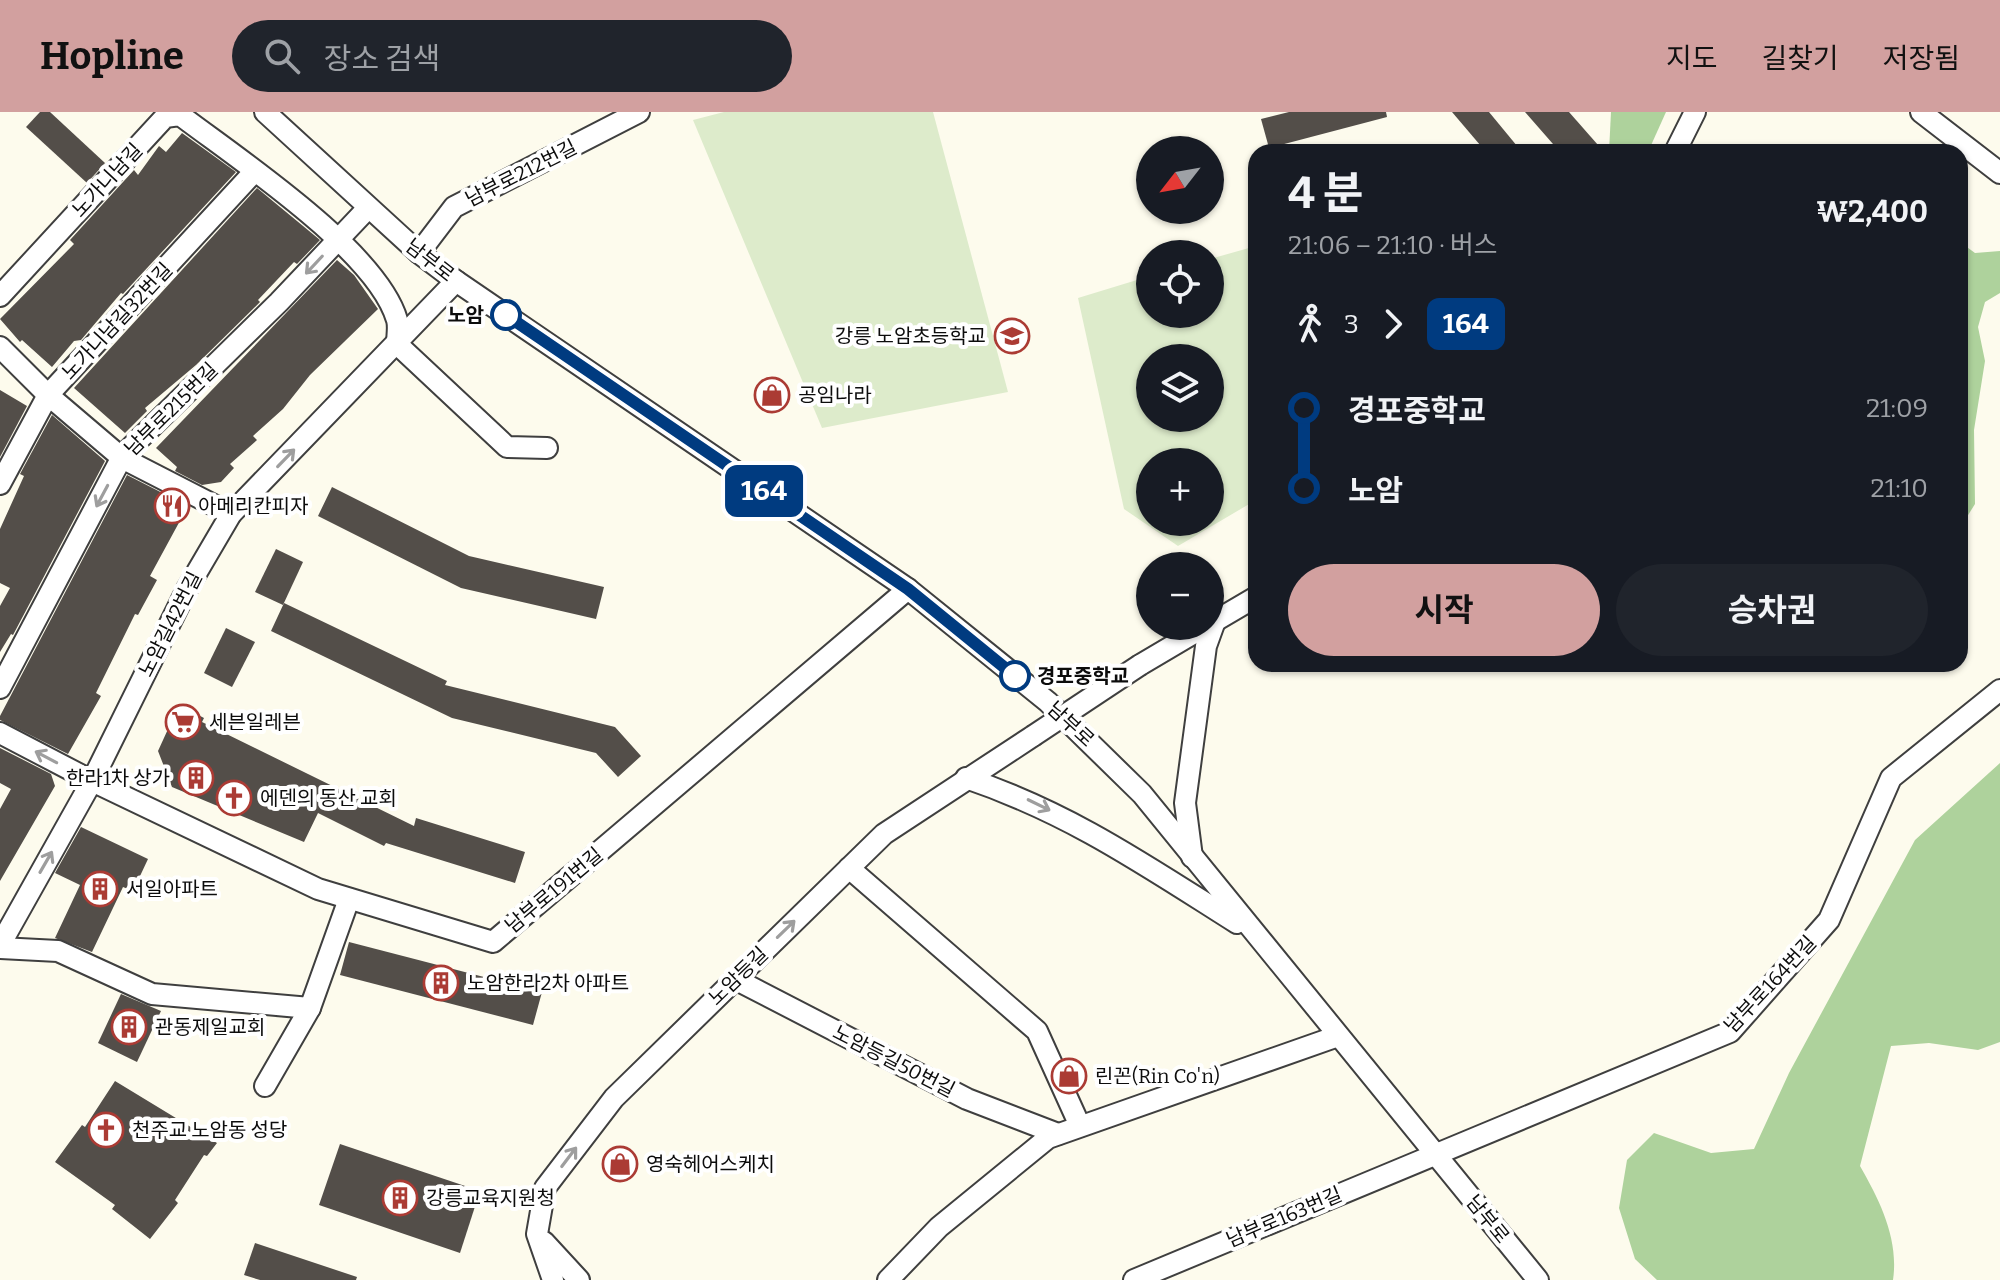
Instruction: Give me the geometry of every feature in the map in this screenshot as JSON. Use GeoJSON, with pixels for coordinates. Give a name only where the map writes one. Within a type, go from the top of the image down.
{"type":"FeatureCollection","features":[{"type":"Feature","properties":{"kind":"street","name":"남부로"},"geometry":{"type":"LineString","coordinates":[[265,112],[419,253],[908,589],[1093,743],[1142,794],[1538,1280]]}},
{"type":"Feature","properties":{"kind":"street","name":"남부로212번길"},"geometry":{"type":"LineString","coordinates":[[419,253],[454,207],[639,112]]}},
{"type":"Feature","properties":{"kind":"street"},"geometry":{"type":"LineString","coordinates":[[1679,144],[1695,112]]}},
{"type":"Feature","properties":{"kind":"street"},"geometry":{"type":"LineString","coordinates":[[1921,112],[1962,144]]}},
{"type":"Feature","properties":{"kind":"street","name":"노가니남길"},"geometry":{"type":"LineString","coordinates":[[0,296],[165,117],[180,115],[338,240]]}},
{"type":"Feature","properties":{"kind":"street"},"geometry":{"type":"LineString","coordinates":[[1968,148],[2000,173]]}},
{"type":"Feature","properties":{"kind":"street","name":"노가니남길32번길"},"geometry":{"type":"LineString","coordinates":[[0,484],[48,395],[254,172]]}},
{"type":"Feature","properties":{"kind":"street","name":"남부로215번길"},"geometry":{"type":"LineString","coordinates":[[0,688],[122,458],[368,208]]}},
{"type":"Feature","properties":{"kind":"street"},"geometry":{"type":"LineString","coordinates":[[338,240],[385,293],[398,322],[397,344],[507,447],[547,448]]}},
{"type":"Feature","properties":{"kind":"street","name":"노암길42번길"},"geometry":{"type":"LineString","coordinates":[[2,937],[92,781],[187,589],[231,514],[456,281]]}},
{"type":"Feature","properties":{"kind":"street"},"geometry":{"type":"LineString","coordinates":[[0,347],[48,395],[122,458],[231,514]]}},
{"type":"Feature","properties":{"kind":"street","name":"남부로191번길"},"geometry":{"type":"LineString","coordinates":[[0,733],[92,781],[318,889],[493,942],[908,589]]}},
{"type":"Feature","properties":{"kind":"street"},"geometry":{"type":"LineString","coordinates":[[1224,616],[1248,602]]}},
{"type":"Feature","properties":{"kind":"street","name":"노암등길"},"geometry":{"type":"LineString","coordinates":[[553,1280],[537,1234],[545,1188],[614,1098],[884,834],[1140,665],[1183,640]]}},
{"type":"Feature","properties":{"kind":"street"},"geometry":{"type":"LineString","coordinates":[[1193,858],[1185,803],[1207,640]]}},
{"type":"Feature","properties":{"kind":"street","name":"남부로164번길"},"geometry":{"type":"LineString","coordinates":[[1435,1154],[1730,1032],[1829,920],[1891,778],[2000,690]]}},
{"type":"Feature","properties":{"kind":"street"},"geometry":{"type":"LineString","coordinates":[[966,778],[1026,798],[1083,826],[1254,934]]}},
{"type":"Feature","properties":{"kind":"street"},"geometry":{"type":"LineString","coordinates":[[849,868],[1037,1031],[1080,1126]]}},
{"type":"Feature","properties":{"kind":"street"},"geometry":{"type":"LineString","coordinates":[[265,1086],[310,1008],[349,899]]}},
{"type":"Feature","properties":{"kind":"street"},"geometry":{"type":"LineString","coordinates":[[2,937],[58,951],[152,994],[310,1008]]}},
{"type":"Feature","properties":{"kind":"street","name":"노암등길50번길"},"geometry":{"type":"LineString","coordinates":[[735,979],[967,1099],[1058,1134]]}},
{"type":"Feature","properties":{"kind":"street"},"geometry":{"type":"LineString","coordinates":[[888,1280],[939,1227],[1048,1138],[1338,1036]]}},
{"type":"Feature","properties":{"kind":"street","name":"남부로163번길"},"geometry":{"type":"LineString","coordinates":[[1134,1280],[1435,1154]]}},
{"type":"Feature","properties":{"kind":"street"},"geometry":{"type":"LineString","coordinates":[[537,1234],[579,1280]]}},
{"type":"Feature","properties":{"kind":"green space"},"geometry":{"type":"Polygon","coordinates":[[[724,112],[933,112],[1008,392],[822,428],[693,120],[724,112]]]}},
{"type":"Feature","properties":{"kind":"green space"},"geometry":{"type":"Polygon","coordinates":[[[1611,112],[1666,112],[1652,144],[1609,144],[1611,112]]]}},
{"type":"Feature","properties":{"kind":"green space"},"geometry":{"type":"Polygon","coordinates":[[[1248,248],[1248,505],[1224,519],[1224,448],[1136,448],[1136,517],[1124,509],[1078,298],[1136,280],[1136,328],[1224,328],[1224,255],[1248,248]]]}},
{"type":"Feature","properties":{"kind":"green space"},"geometry":{"type":"Polygon","coordinates":[[[1968,248],[1975,253],[2000,251],[2000,293],[1985,302],[1978,327],[1985,361],[1974,430],[1975,504],[1968,515],[1968,248]]]}},
{"type":"Feature","properties":{"kind":"green space"},"geometry":{"type":"Polygon","coordinates":[[[1163,536],[1195,536],[1178,546],[1163,536]]]}},
{"type":"Feature","properties":{"kind":"green space"},"geometry":{"type":"Polygon","coordinates":[[[2000,763],[2000,1042],[1978,1050],[1929,1043],[1891,1046],[1860,1166],[1886,1221],[1893,1250],[1893,1280],[1657,1280],[1635,1259],[1619,1208],[1627,1160],[1654,1133],[1711,1153],[1754,1149],[1789,1073],[1915,840],[2000,763]]]}},
{"type":"Feature","properties":{"kind":"building"},"geometry":{"type":"Polygon","coordinates":[[[40,112],[50,112],[105,163],[87,183],[26,127],[40,112]]]}},
{"type":"Feature","properties":{"kind":"building"},"geometry":{"type":"Polygon","coordinates":[[[1289,112],[1386,112],[1387,117],[1284,144],[1268,144],[1261,119],[1289,112]]]}},
{"type":"Feature","properties":{"kind":"building"},"geometry":{"type":"Polygon","coordinates":[[[1452,112],[1489,112],[1515,144],[1479,144],[1452,112]]]}},
{"type":"Feature","properties":{"kind":"building"},"geometry":{"type":"Polygon","coordinates":[[[1525,112],[1569,112],[1597,144],[1553,144],[1525,112]]]}},
{"type":"Feature","properties":{"kind":"building"},"geometry":{"type":"Polygon","coordinates":[[[182,133],[236,172],[121,293],[81,340],[74,341],[52,367],[22,340],[20,342],[0,319],[74,244],[70,240],[134,170],[138,175],[159,146],[166,152],[182,133]]]}},
{"type":"Feature","properties":{"kind":"building"},"geometry":{"type":"Polygon","coordinates":[[[257,188],[320,240],[297,264],[294,262],[258,300],[260,302],[196,365],[145,408],[147,411],[125,433],[74,388],[257,188]]]}},
{"type":"Feature","properties":{"kind":"building"},"geometry":{"type":"Polygon","coordinates":[[[337,260],[354,275],[378,309],[310,375],[283,409],[253,436],[257,440],[230,464],[234,468],[221,482],[202,485],[175,471],[177,467],[156,448],[337,260]]]}},
{"type":"Feature","properties":{"kind":"building"},"geometry":{"type":"Polygon","coordinates":[[[0,390],[27,406],[0,457],[0,390]]]}},
{"type":"Feature","properties":{"kind":"building"},"geometry":{"type":"Polygon","coordinates":[[[52,415],[105,461],[13,635],[0,652],[0,606],[10,588],[0,583],[0,529],[24,476],[20,474],[52,415]]]}},
{"type":"Feature","properties":{"kind":"building"},"geometry":{"type":"Polygon","coordinates":[[[127,475],[188,506],[150,576],[157,580],[138,615],[135,614],[96,693],[101,696],[68,754],[0,720],[0,716],[127,475]]]}},
{"type":"Feature","properties":{"kind":"building"},"geometry":{"type":"Polygon","coordinates":[[[332,487],[469,556],[604,587],[596,619],[461,588],[318,516],[332,487]]]}},
{"type":"Feature","properties":{"kind":"building"},"geometry":{"type":"Polygon","coordinates":[[[276,549],[303,562],[283,605],[255,592],[276,549]]]}},
{"type":"Feature","properties":{"kind":"building"},"geometry":{"type":"Polygon","coordinates":[[[284,603],[447,681],[445,685],[615,727],[641,756],[618,777],[596,753],[452,718],[271,631],[284,603]]]}},
{"type":"Feature","properties":{"kind":"building"},"geometry":{"type":"Polygon","coordinates":[[[226,628],[255,642],[232,687],[204,673],[226,628]]]}},
{"type":"Feature","properties":{"kind":"building"},"geometry":{"type":"Polygon","coordinates":[[[179,705],[204,718],[202,722],[414,826],[416,818],[525,852],[515,883],[386,843],[384,846],[318,813],[304,842],[172,787],[158,751],[179,705]]]}},
{"type":"Feature","properties":{"kind":"building"},"geometry":{"type":"Polygon","coordinates":[[[0,748],[51,774],[55,786],[0,881],[0,809],[11,789],[0,783],[0,748]]]}},
{"type":"Feature","properties":{"kind":"building","name":"서일아파트"},"geometry":{"type":"Polygon","coordinates":[[[81,827],[148,859],[133,891],[123,887],[92,952],[55,938],[80,885],[55,873],[81,827]]]}},
{"type":"Feature","properties":{"kind":"building","name":"노암한라2차 아파트"},"geometry":{"type":"Polygon","coordinates":[[[349,942],[542,992],[533,1025],[340,975],[349,942]]]}},
{"type":"Feature","properties":{"kind":"building","name":"관동제일교회"},"geometry":{"type":"Polygon","coordinates":[[[121,994],[161,1011],[137,1062],[98,1043],[121,994]]]}},
{"type":"Feature","properties":{"kind":"building"},"geometry":{"type":"Polygon","coordinates":[[[115,1081],[217,1143],[207,1156],[204,1155],[175,1200],[178,1203],[150,1239],[112,1209],[115,1205],[55,1162],[82,1125],[85,1127],[115,1081]]]}},
{"type":"Feature","properties":{"kind":"building","name":"강릉교육지원청"},"geometry":{"type":"Polygon","coordinates":[[[340,1144],[480,1191],[460,1253],[319,1205],[340,1144]]]}},
{"type":"Feature","properties":{"kind":"building"},"geometry":{"type":"Polygon","coordinates":[[[255,1243],[357,1277],[356,1280],[260,1280],[244,1275],[255,1243]]]}},
{"type":"Feature","properties":{"kind":"bus line","name":"164"},"geometry":{"type":"LineString","coordinates":[[506,315],[908,589],[1015,676]]}},
{"type":"Feature","properties":{"kind":"place","name":"노암"},"geometry":{"type":"Point","coordinates":[506,315]}},
{"type":"Feature","properties":{"kind":"place","name":"강릉 노암초등학교"},"geometry":{"type":"Point","coordinates":[1012,336]}},
{"type":"Feature","properties":{"kind":"place","name":"공임나라"},"geometry":{"type":"Point","coordinates":[772,395]}},
{"type":"Feature","properties":{"kind":"place","name":"아메리칸피자"},"geometry":{"type":"Point","coordinates":[172,506]}},
{"type":"Feature","properties":{"kind":"place","name":"경포중학교"},"geometry":{"type":"Point","coordinates":[1015,676]}},
{"type":"Feature","properties":{"kind":"place","name":"세븐일레븐"},"geometry":{"type":"Point","coordinates":[183,722]}},
{"type":"Feature","properties":{"kind":"place","name":"한라1차 상가"},"geometry":{"type":"Point","coordinates":[196,778]}},
{"type":"Feature","properties":{"kind":"place","name":"에덴의 동산 교회"},"geometry":{"type":"Point","coordinates":[234,798]}},
{"type":"Feature","properties":{"kind":"place","name":"서일아파트"},"geometry":{"type":"Point","coordinates":[100,889]}},
{"type":"Feature","properties":{"kind":"place","name":"노암한라2차 아파트"},"geometry":{"type":"Point","coordinates":[441,983]}},
{"type":"Feature","properties":{"kind":"place","name":"관동제일교회"},"geometry":{"type":"Point","coordinates":[129,1027]}},
{"type":"Feature","properties":{"kind":"place","name":"린꼰(Rin Co'n)"},"geometry":{"type":"Point","coordinates":[1069,1076]}},
{"type":"Feature","properties":{"kind":"place","name":"천주교 노암동 성당"},"geometry":{"type":"Point","coordinates":[106,1130]}},
{"type":"Feature","properties":{"kind":"place","name":"영숙헤어스케치"},"geometry":{"type":"Point","coordinates":[620,1164]}},
{"type":"Feature","properties":{"kind":"place","name":"강릉교육지원청"},"geometry":{"type":"Point","coordinates":[400,1198]}}]}
